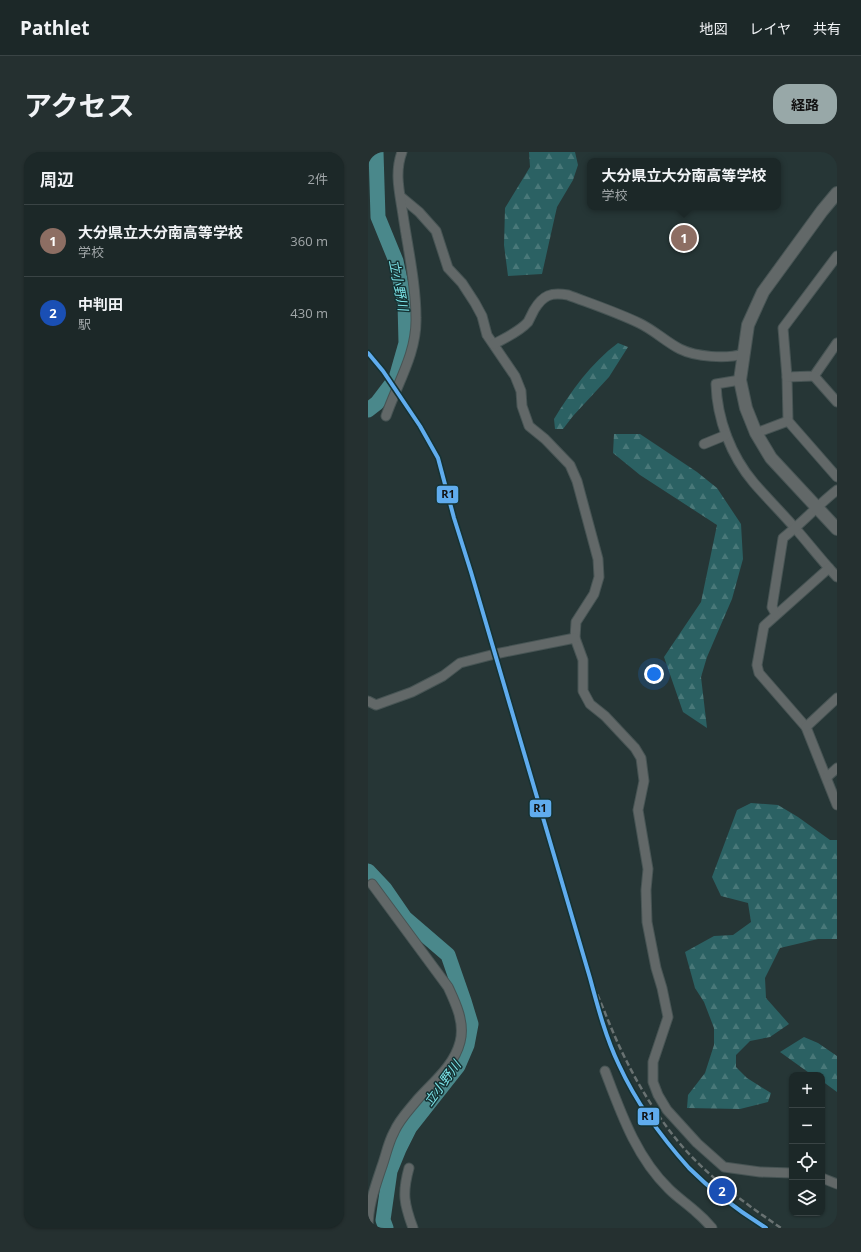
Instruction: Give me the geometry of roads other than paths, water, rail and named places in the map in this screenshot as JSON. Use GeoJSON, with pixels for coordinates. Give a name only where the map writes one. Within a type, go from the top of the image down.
{"type":"FeatureCollection","features":[{"type":"Feature","properties":{"kind":"street"},"geometry":{"type":"LineString","coordinates":[[386,416],[392,396],[410,359],[416,318],[414,287],[398,179],[399,160],[402,152]]}},
{"type":"Feature","properties":{"kind":"street"},"geometry":{"type":"LineString","coordinates":[[837,192],[763,292],[748,325],[740,380],[746,408],[756,433],[771,458],[837,529]]}},
{"type":"Feature","properties":{"kind":"street"},"geometry":{"type":"LineString","coordinates":[[400,197],[419,212],[436,231],[448,268],[462,283],[475,303],[482,316],[487,335],[517,381],[521,391],[522,406],[530,426],[570,465],[577,481],[598,559],[599,577],[594,594],[576,622],[575,638],[583,660],[583,691],[590,704],[605,716],[635,748],[641,758],[644,781],[638,810],[648,869],[646,890],[647,922],[668,1017],[652,1062],[653,1082],[658,1095],[667,1110],[697,1143],[724,1167],[760,1172],[789,1173]]}},
{"type":"Feature","properties":{"kind":"street"},"geometry":{"type":"LineString","coordinates":[[837,256],[783,328],[787,377],[788,421],[837,477]]}},
{"type":"Feature","properties":{"kind":"street"},"geometry":{"type":"LineString","coordinates":[[494,344],[512,334],[528,322],[540,301],[549,295],[558,293],[568,295],[647,326],[680,349],[696,354],[710,356],[743,354]]}},
{"type":"Feature","properties":{"kind":"street"},"geometry":{"type":"LineString","coordinates":[[814,376],[837,344]]}},
{"type":"Feature","properties":{"kind":"street"},"geometry":{"type":"LineString","coordinates":[[787,377],[814,376]]}},
{"type":"Feature","properties":{"kind":"street"},"geometry":{"type":"LineString","coordinates":[[814,376],[837,402]]}},
{"type":"Feature","properties":{"kind":"street"},"geometry":{"type":"LineString","coordinates":[[740,380],[716,384],[716,396],[720,417],[734,453],[753,482],[837,577]]}},
{"type":"Feature","properties":{"kind":"street"},"geometry":{"type":"LineString","coordinates":[[756,433],[788,421]]}},
{"type":"Feature","properties":{"kind":"street"},"geometry":{"type":"LineString","coordinates":[[704,444],[726,435]]}},
{"type":"Feature","properties":{"kind":"street"},"geometry":{"type":"LineString","coordinates":[[776,614],[772,607],[783,538],[817,506],[837,490]]}},
{"type":"Feature","properties":{"kind":"street"},"geometry":{"type":"LineString","coordinates":[[829,568],[764,626],[757,665],[759,673],[806,727],[837,805]]}},
{"type":"Feature","properties":{"kind":"street"},"geometry":{"type":"LineString","coordinates":[[368,701],[376,705],[412,692],[443,676],[460,663],[495,654],[575,638]]}},
{"type":"Feature","properties":{"kind":"street"},"geometry":{"type":"LineString","coordinates":[[806,727],[837,698]]}},
{"type":"Feature","properties":{"kind":"street"},"geometry":{"type":"LineString","coordinates":[[827,777],[837,768]]}},
{"type":"Feature","properties":{"kind":"street"},"geometry":{"type":"LineString","coordinates":[[368,1228],[368,1218],[374,1188],[394,1131],[417,1101],[445,1070],[460,1043],[462,1031],[460,1016],[448,987],[372,884]]}},
{"type":"Feature","properties":{"kind":"street"},"geometry":{"type":"LineString","coordinates":[[605,1071],[630,1133],[642,1156],[653,1172],[669,1190],[697,1212],[712,1228]]}},
{"type":"Feature","properties":{"kind":"street"},"geometry":{"type":"LineString","coordinates":[[409,1168],[404,1185],[404,1201],[413,1228]]}},
{"type":"Feature","properties":{"kind":"street"},"geometry":{"type":"LineString","coordinates":[[825,1179],[837,1184]]}},
{"type":"Feature","properties":{"kind":"waterway","name":"立小野川"},"geometry":{"type":"LineString","coordinates":[[368,410],[377,403],[396,378],[406,343],[405,303],[396,261],[378,217],[376,152]]}},
{"type":"Feature","properties":{"kind":"waterway","name":"立小野川"},"geometry":{"type":"LineString","coordinates":[[368,871],[385,889],[405,918],[448,955],[471,1024],[467,1045],[458,1066],[410,1127],[399,1149],[390,1171],[383,1220],[386,1228]]}},
{"type":"Feature","properties":{"kind":"railway"},"geometry":{"type":"LineString","coordinates":[[590,978],[627,1062],[641,1088],[667,1128],[687,1152],[727,1189],[781,1228]]}},
{"type":"Feature","properties":{"kind":"place","name":"大分県立大分南高等学校"},"geometry":{"type":"Point","coordinates":[684,238]}},
{"type":"Feature","properties":{"kind":"place","name":"中判田"},"geometry":{"type":"Point","coordinates":[722,1191]}}]}
